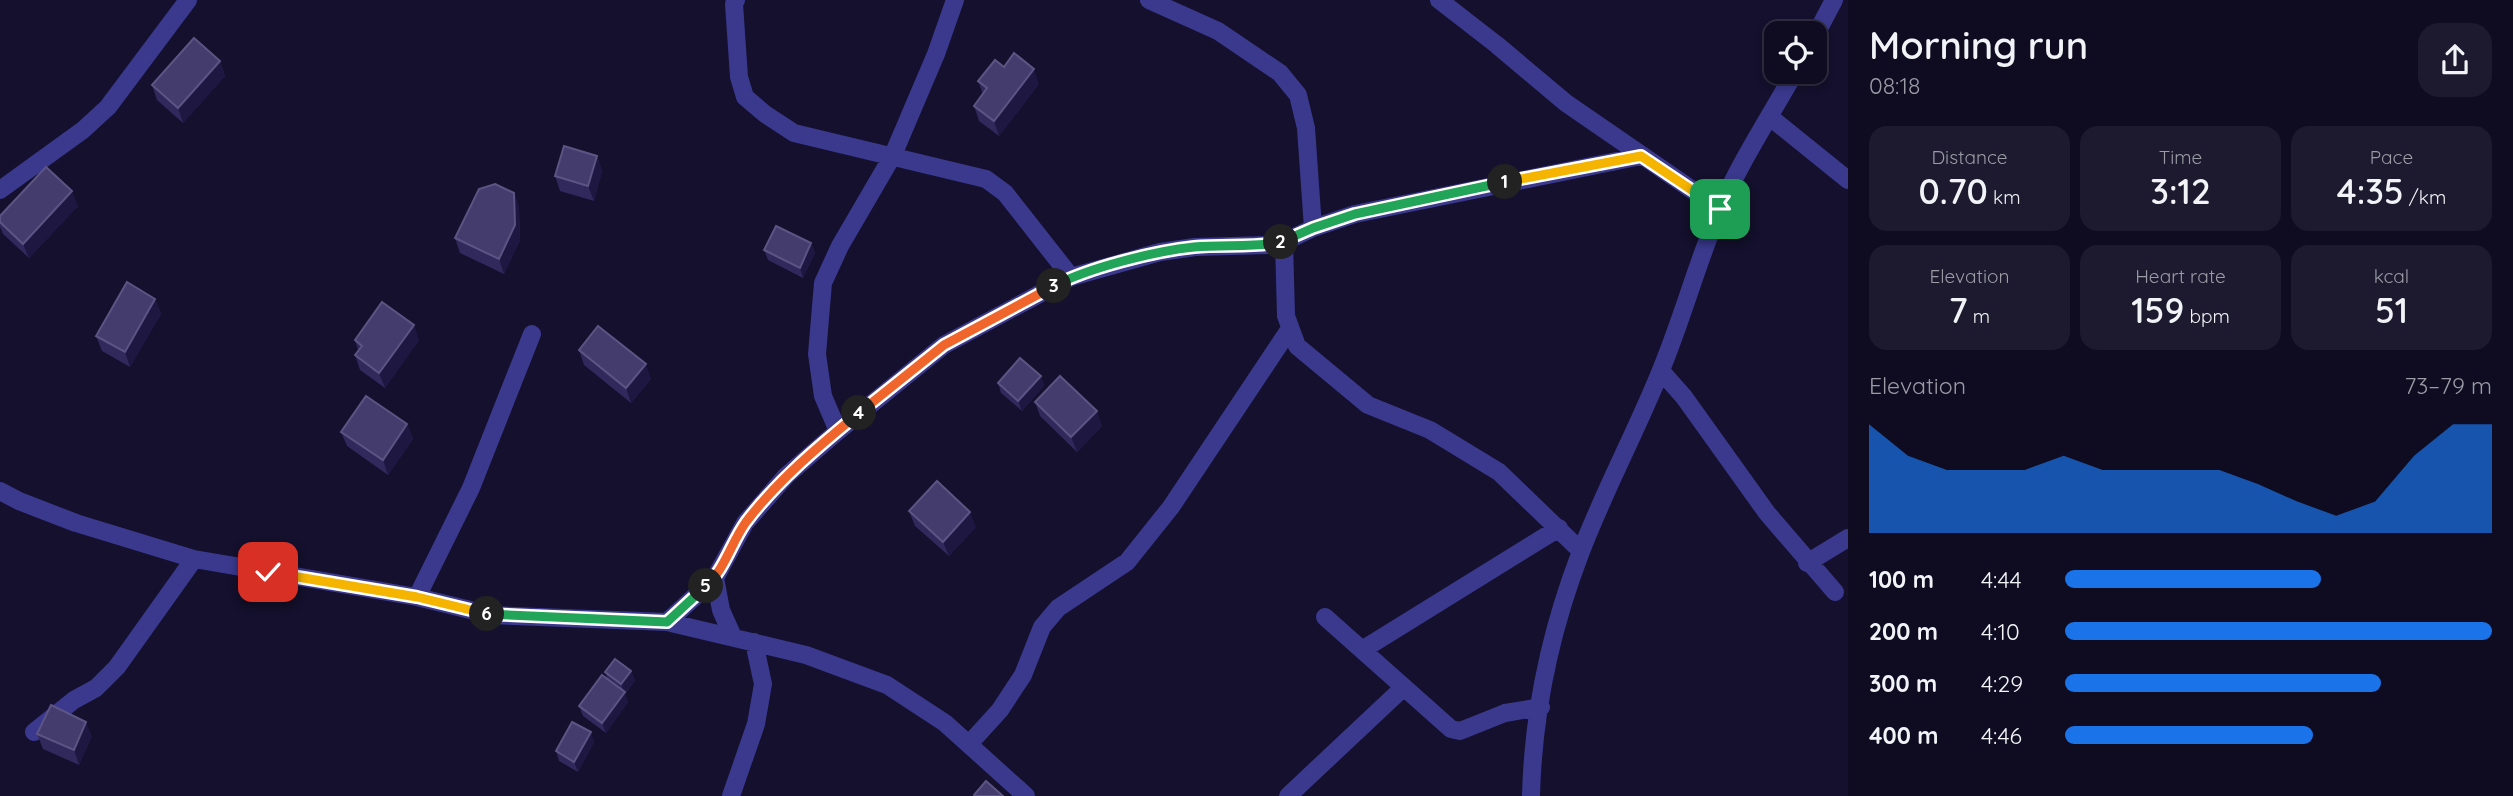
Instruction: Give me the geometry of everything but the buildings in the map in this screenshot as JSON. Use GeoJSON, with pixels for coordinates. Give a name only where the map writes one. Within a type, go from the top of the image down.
{"type":"FeatureCollection","features":[{"type":"Feature","properties":{"kind":"street"},"geometry":{"type":"LineString","coordinates":[[0,190],[61,146],[108,107],[188,0]]}},
{"type":"Feature","properties":{"kind":"street"},"geometry":{"type":"LineString","coordinates":[[736,0],[734,5],[739,77],[745,97],[765,114],[794,133],[986,179],[1005,193],[1070,277]]}},
{"type":"Feature","properties":{"kind":"street"},"geometry":{"type":"LineString","coordinates":[[838,431],[823,396],[817,354],[823,283],[840,246],[893,155],[936,54],[955,0]]}},
{"type":"Feature","properties":{"kind":"street"},"geometry":{"type":"LineString","coordinates":[[1149,0],[1218,31],[1280,73],[1298,96],[1306,128],[1313,228]]}},
{"type":"Feature","properties":{"kind":"street"},"geometry":{"type":"LineString","coordinates":[[1439,0],[1566,103],[1720,209]]}},
{"type":"Feature","properties":{"kind":"street"},"geometry":{"type":"LineString","coordinates":[[1823,21],[1835,0]]}},
{"type":"Feature","properties":{"kind":"street"},"geometry":{"type":"LineString","coordinates":[[1531,796],[1532,765],[1552,639],[1581,551],[1661,370],[1720,209],[1751,145],[1788,84]]}},
{"type":"Feature","properties":{"kind":"street"},"geometry":{"type":"LineString","coordinates":[[1770,117],[1848,180]]}},
{"type":"Feature","properties":{"kind":"street"},"geometry":{"type":"LineString","coordinates":[[667,622],[715,578],[745,523],[786,476],[838,431],[944,345],[1070,277],[1160,252],[1195,247],[1284,242],[1313,228],[1355,214],[1641,156]]}},
{"type":"Feature","properties":{"kind":"street"},"geometry":{"type":"LineString","coordinates":[[1284,242],[1286,316],[1289,330],[1306,356],[1368,405],[1430,430],[1499,472],[1581,551]]}},
{"type":"Feature","properties":{"kind":"street"},"geometry":{"type":"LineString","coordinates":[[971,743],[1000,710],[1023,675],[1042,627],[1058,608],[1127,562],[1171,508],[1289,330]]}},
{"type":"Feature","properties":{"kind":"street"},"geometry":{"type":"LineString","coordinates":[[417,597],[471,488],[532,334]]}},
{"type":"Feature","properties":{"kind":"street"},"geometry":{"type":"LineString","coordinates":[[1661,370],[1684,397],[1767,513],[1807,563],[1835,592]]}},
{"type":"Feature","properties":{"kind":"street"},"geometry":{"type":"LineString","coordinates":[[0,491],[76,523],[194,559],[417,597],[491,615],[667,622],[806,655],[887,685],[971,743],[1026,796]]}},
{"type":"Feature","properties":{"kind":"street"},"geometry":{"type":"LineString","coordinates":[[1362,650],[1559,528]]}},
{"type":"Feature","properties":{"kind":"street"},"geometry":{"type":"LineString","coordinates":[[1807,563],[1848,538]]}},
{"type":"Feature","properties":{"kind":"street"},"geometry":{"type":"LineString","coordinates":[[34,732],[74,700],[96,688],[117,667],[194,559]]}},
{"type":"Feature","properties":{"kind":"street"},"geometry":{"type":"LineString","coordinates":[[715,578],[721,610],[733,637]]}},
{"type":"Feature","properties":{"kind":"street"},"geometry":{"type":"LineString","coordinates":[[1325,617],[1451,730],[1460,731],[1505,713],[1541,707]]}},
{"type":"Feature","properties":{"kind":"street"},"geometry":{"type":"LineString","coordinates":[[731,796],[756,724],[763,684],[754,642]]}},
{"type":"Feature","properties":{"kind":"street"},"geometry":{"type":"LineString","coordinates":[[1288,796],[1404,687]]}},
{"type":"Feature","properties":{"kind":"route"},"geometry":{"type":"LineString","coordinates":[[268,572],[417,597],[491,615],[667,622],[715,578],[745,523],[786,476],[838,431],[944,345],[1070,277],[1160,252],[1195,247],[1284,242],[1313,228],[1355,214],[1641,156],[1720,209]]}}]}
